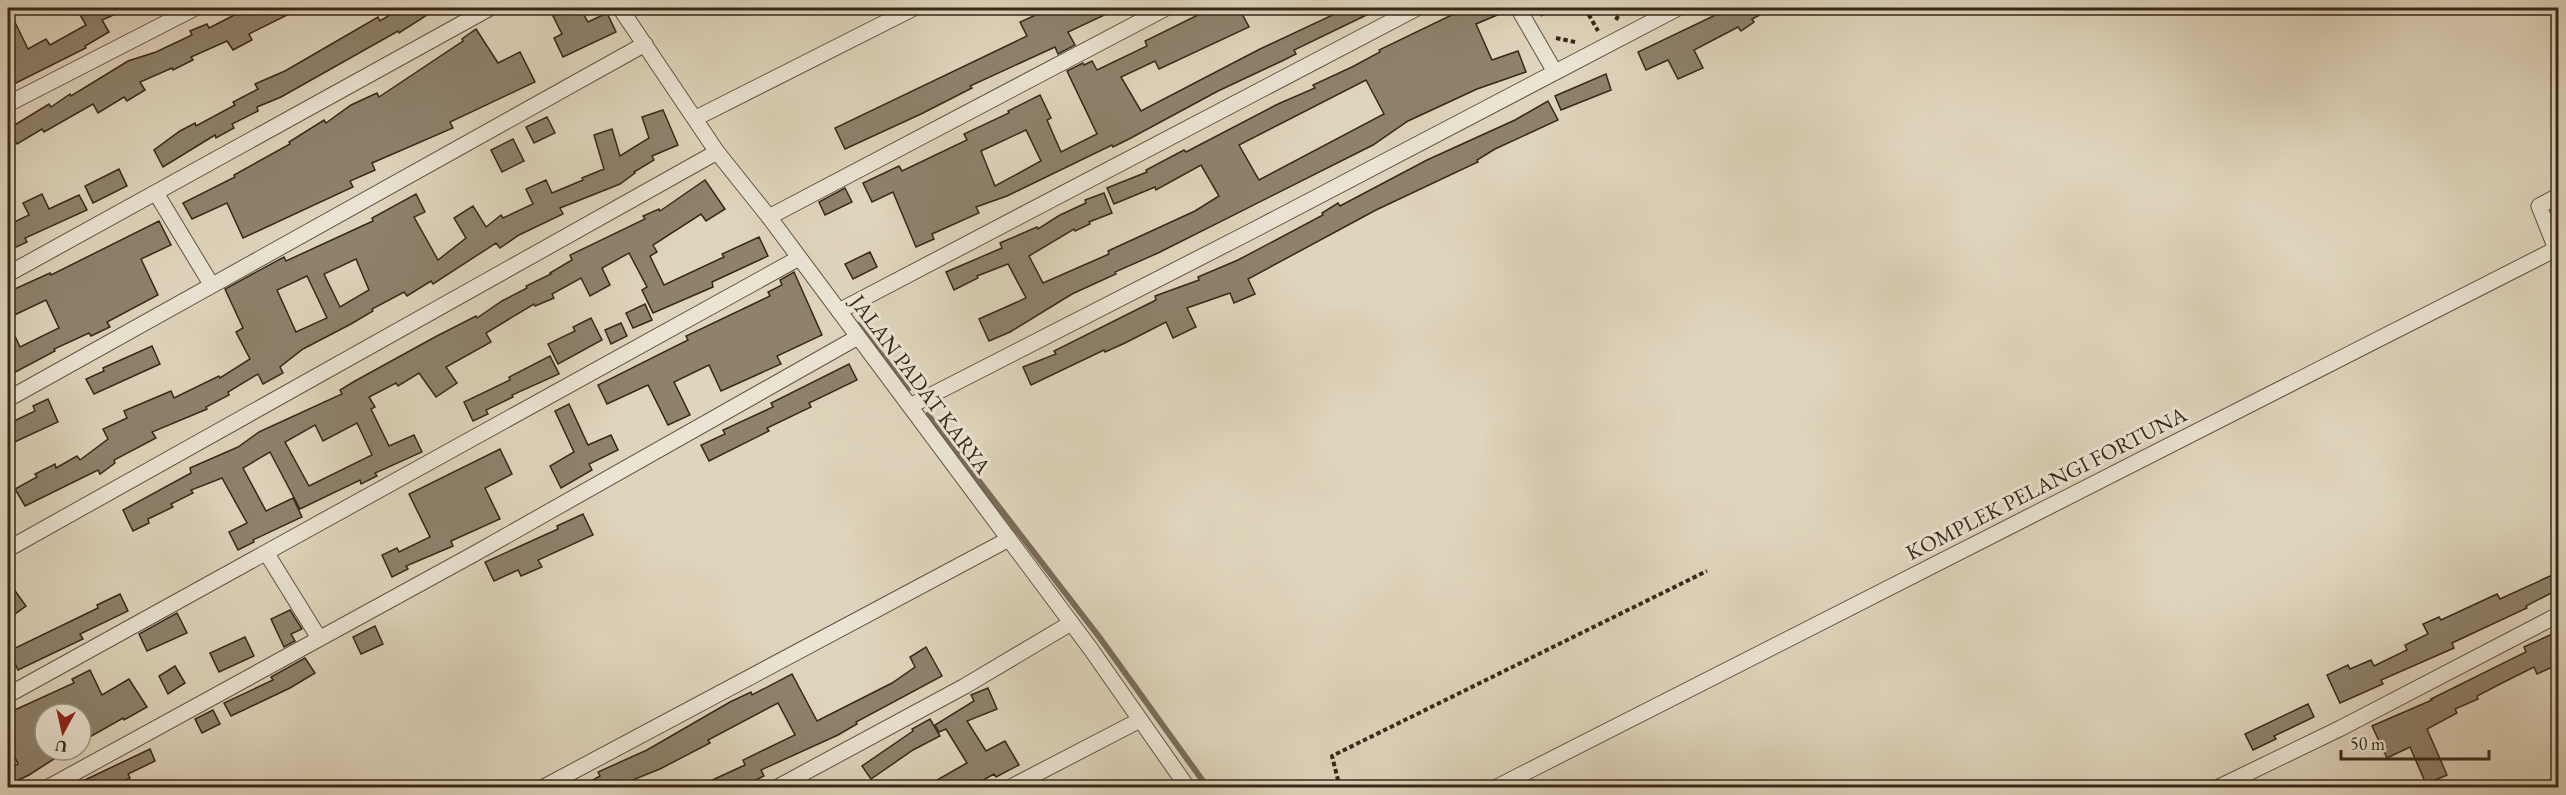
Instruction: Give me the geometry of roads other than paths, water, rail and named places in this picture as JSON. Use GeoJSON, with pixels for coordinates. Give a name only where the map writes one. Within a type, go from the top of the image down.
{"type":"FeatureCollection","features":[{"type":"Feature","properties":{"kind":"street"},"geometry":{"type":"LineString","coordinates":[[8,104],[195,8]]}},
{"type":"Feature","properties":{"kind":"street"},"geometry":{"type":"LineString","coordinates":[[8,274],[490,8]]}},
{"type":"Feature","properties":{"kind":"street","name":"JALAN PADAT KARYA"},"geometry":{"type":"LineString","coordinates":[[620,8],[717,152],[800,258],[1071,622],[1188,788]]}},
{"type":"Feature","properties":{"kind":"street"},"geometry":{"type":"LineString","coordinates":[[696,118],[914,8]]}},
{"type":"Feature","properties":{"kind":"street"},"geometry":{"type":"LineString","coordinates":[[769,217],[1166,8]]}},
{"type":"Feature","properties":{"kind":"street"},"geometry":{"type":"LineString","coordinates":[[839,311],[1418,8]]}},
{"type":"Feature","properties":{"kind":"street"},"geometry":{"type":"LineString","coordinates":[[1518,8],[1555,72]]}},
{"type":"Feature","properties":{"kind":"street"},"geometry":{"type":"LineString","coordinates":[[910,406],[1555,72],[1604,40],[1656,12],[1678,8]]}},
{"type":"Feature","properties":{"kind":"street"},"geometry":{"type":"LineString","coordinates":[[8,399],[645,44]]}},
{"type":"Feature","properties":{"kind":"street"},"geometry":{"type":"LineString","coordinates":[[8,549],[717,152]]}},
{"type":"Feature","properties":{"kind":"street"},"geometry":{"type":"LineString","coordinates":[[156,193],[211,284]]}},
{"type":"Feature","properties":{"kind":"street","name":"KOMPLEK PELANGI FORTUNA"},"geometry":{"type":"LineString","coordinates":[[1496,788],[2556,249],[2540,206],[2559,196]]}},
{"type":"Feature","properties":{"kind":"street"},"geometry":{"type":"LineString","coordinates":[[8,696],[800,258]]}},
{"type":"Feature","properties":{"kind":"street"},"geometry":{"type":"LineString","coordinates":[[47,788],[474,554],[858,337]]}},
{"type":"Feature","properties":{"kind":"street"},"geometry":{"type":"LineString","coordinates":[[546,786],[1009,539]]}},
{"type":"Feature","properties":{"kind":"street"},"geometry":{"type":"LineString","coordinates":[[267,554],[318,638]]}},
{"type":"Feature","properties":{"kind":"street"},"geometry":{"type":"LineString","coordinates":[[2217,788],[2341,728],[2559,615]]}},
{"type":"Feature","properties":{"kind":"street"},"geometry":{"type":"LineString","coordinates":[[776,788],[965,686],[1071,622]]}},
{"type":"Feature","properties":{"kind":"street"},"geometry":{"type":"LineString","coordinates":[[1009,788],[1140,720]]}},
{"type":"Feature","properties":{"kind":"waterway"},"geometry":{"type":"LineString","coordinates":[[858,325],[908,389]]}},
{"type":"Feature","properties":{"kind":"waterway"},"geometry":{"type":"LineString","coordinates":[[928,415],[1100,638],[1208,788]]}}]}
